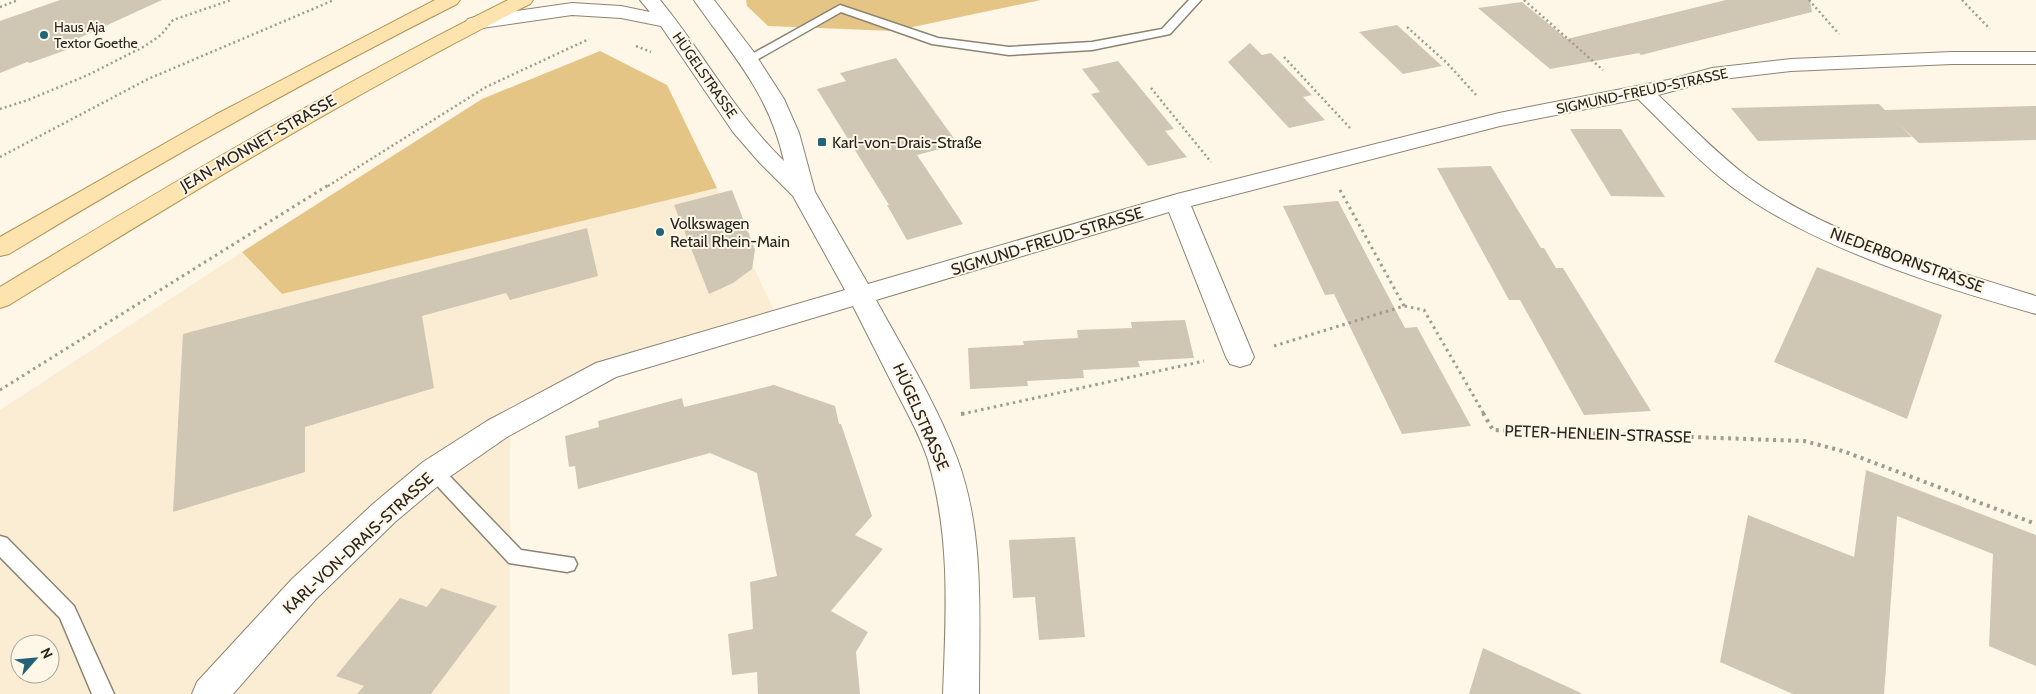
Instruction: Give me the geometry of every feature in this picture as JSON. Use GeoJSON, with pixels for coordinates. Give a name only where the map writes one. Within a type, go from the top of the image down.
{"type":"FeatureCollection","features":[{"type":"Feature","properties":{"kind":"main road"},"geometry":{"type":"LineString","coordinates":[[0,248],[136,167],[218,121],[301,76],[450,0]]}},
{"type":"Feature","properties":{"kind":"main road","name":"JEAN-MONNET-STRASSE"},"geometry":{"type":"LineString","coordinates":[[0,299],[260,140],[335,98],[523,0]]}},
{"type":"Feature","properties":{"kind":"street","name":"HÜGELSTRASSE"},"geometry":{"type":"LineString","coordinates":[[650,0],[668,22],[741,127],[767,157],[803,192],[862,295],[926,421],[942,458],[950,485],[960,545],[963,588],[961,694]]}},
{"type":"Feature","properties":{"kind":"street","name":"HÜGELSTRASSE"},"geometry":{"type":"LineString","coordinates":[[704,0],[749,59],[781,115],[793,148],[803,192]]}},
{"type":"Feature","properties":{"kind":"street"},"geometry":{"type":"LineString","coordinates":[[475,24],[572,9],[621,12],[668,22]]}},
{"type":"Feature","properties":{"kind":"street","name":"SIGMUND-FREUD-STRASSE"},"geometry":{"type":"LineString","coordinates":[[862,295],[1177,202],[1499,120],[1671,86],[1712,74],[1791,65],[1862,61],[2036,58]]}},
{"type":"Feature","properties":{"kind":"street","name":"NIEDERBORNSTRASSE"},"geometry":{"type":"LineString","coordinates":[[1636,93],[1723,168],[1754,192],[1838,238],[1890,258],[2036,305]]}},
{"type":"Feature","properties":{"kind":"street"},"geometry":{"type":"LineString","coordinates":[[1177,202],[1239,355]]}},
{"type":"Feature","properties":{"kind":"street","name":"KARL-VON-DRAIS-STRASSE"},"geometry":{"type":"LineString","coordinates":[[210,694],[304,590],[384,513],[434,471],[497,429],[606,370],[862,295]]}},
{"type":"Feature","properties":{"kind":"lane"},"geometry":{"type":"LineString","coordinates":[[749,59],[855,0]]}},
{"type":"Feature","properties":{"kind":"lane"},"geometry":{"type":"LineString","coordinates":[[840,8],[936,41],[1009,51],[1092,46],[1166,32],[1195,0]]}},
{"type":"Feature","properties":{"kind":"lane"},"geometry":{"type":"LineString","coordinates":[[434,471],[516,557],[567,564]]}},
{"type":"Feature","properties":{"kind":"lane"},"geometry":{"type":"LineString","coordinates":[[0,544],[67,612],[103,694]]}},
{"type":"Feature","properties":{"kind":"path"},"geometry":{"type":"LineString","coordinates":[[0,7],[18,0]]}},
{"type":"Feature","properties":{"kind":"path"},"geometry":{"type":"LineString","coordinates":[[0,109],[28,100],[88,75],[145,46],[161,35],[173,20],[231,0]]}},
{"type":"Feature","properties":{"kind":"path"},"geometry":{"type":"LineString","coordinates":[[0,157],[148,79],[334,0]]}},
{"type":"Feature","properties":{"kind":"path"},"geometry":{"type":"LineString","coordinates":[[1524,0],[1636,93]]}},
{"type":"Feature","properties":{"kind":"path"},"geometry":{"type":"LineString","coordinates":[[1809,0],[1862,61]]}},
{"type":"Feature","properties":{"kind":"path"},"geometry":{"type":"LineString","coordinates":[[1407,27],[1446,64],[1499,120]]}},
{"type":"Feature","properties":{"kind":"path"},"geometry":{"type":"LineString","coordinates":[[0,390],[486,87],[596,36]]}},
{"type":"Feature","properties":{"kind":"path"},"geometry":{"type":"LineString","coordinates":[[1284,57],[1372,152]]}},
{"type":"Feature","properties":{"kind":"path"},"geometry":{"type":"LineString","coordinates":[[1150,88],[1232,188]]}},
{"type":"Feature","properties":{"kind":"path"},"geometry":{"type":"LineString","coordinates":[[926,421],[1239,355],[1404,306],[1326,164]]}},
{"type":"Feature","properties":{"kind":"path","name":"PETER-HENLEIN-STRASSE"},"geometry":{"type":"LineString","coordinates":[[1404,306],[1424,310],[1493,430],[1804,441],[1843,451],[2036,524]]}},
{"type":"Feature","properties":{"kind":"shaded area"},"geometry":{"type":"Polygon","coordinates":[[[746,0],[1041,0],[894,31],[768,26],[747,6],[746,0]]]}},
{"type":"Feature","properties":{"kind":"shaded area"},"geometry":{"type":"Polygon","coordinates":[[[600,51],[667,85],[717,188],[282,294],[242,252],[482,99],[600,51]]]}},
{"type":"Feature","properties":{"kind":"shaded area"},"geometry":{"type":"Polygon","coordinates":[[[717,188],[776,315],[510,405],[510,694],[0,694],[0,410],[242,252],[282,294],[717,188]]]}},
{"type":"Feature","properties":{"kind":"building","name":"Haus Aja Textor Goethe"},"geometry":{"type":"Polygon","coordinates":[[[60,0],[162,0],[77,39],[77,46],[0,73],[0,21],[60,0]]]}},
{"type":"Feature","properties":{"kind":"building"},"geometry":{"type":"Polygon","coordinates":[[[1726,0],[1810,0],[1812,12],[1641,55],[1639,53],[1550,69],[1478,8],[1522,2],[1567,39],[1726,0]]]}},
{"type":"Feature","properties":{"kind":"building"},"geometry":{"type":"Polygon","coordinates":[[[1397,25],[1442,66],[1403,74],[1359,32],[1397,25]]]}},
{"type":"Feature","properties":{"kind":"building"},"geometry":{"type":"Polygon","coordinates":[[[1250,43],[1262,55],[1271,53],[1312,95],[1303,97],[1325,120],[1289,128],[1228,62],[1250,43]]]}},
{"type":"Feature","properties":{"kind":"building"},"geometry":{"type":"Polygon","coordinates":[[[896,58],[958,144],[917,155],[963,224],[907,240],[887,205],[889,205],[817,89],[846,81],[840,73],[896,58]]]}},
{"type":"Feature","properties":{"kind":"building"},"geometry":{"type":"Polygon","coordinates":[[[1118,61],[1174,129],[1165,131],[1187,157],[1148,166],[1091,94],[1100,92],[1082,69],[1118,61]]]}},
{"type":"Feature","properties":{"kind":"building"},"geometry":{"type":"Polygon","coordinates":[[[1879,104],[1885,110],[2036,106],[2036,140],[1919,143],[1900,125],[1912,137],[1758,141],[1731,108],[1879,104]]]}},
{"type":"Feature","properties":{"kind":"building"},"geometry":{"type":"Polygon","coordinates":[[[1570,129],[1621,129],[1665,197],[1611,196],[1570,129]]]}},
{"type":"Feature","properties":{"kind":"building"},"geometry":{"type":"Polygon","coordinates":[[[1491,166],[1541,248],[1544,248],[1556,268],[1563,268],[1651,411],[1584,415],[1520,300],[1509,300],[1437,168],[1491,166]]]}},
{"type":"Feature","properties":{"kind":"building"},"geometry":{"type":"Polygon","coordinates":[[[732,190],[755,250],[752,269],[733,283],[709,294],[674,205],[732,190]]]}},
{"type":"Feature","properties":{"kind":"building"},"geometry":{"type":"Polygon","coordinates":[[[1338,201],[1405,328],[1417,327],[1471,426],[1402,434],[1334,294],[1325,295],[1283,206],[1338,201]]]}},
{"type":"Feature","properties":{"kind":"building"},"geometry":{"type":"Polygon","coordinates":[[[587,228],[598,276],[510,300],[506,293],[422,316],[434,388],[305,427],[305,472],[173,512],[183,334],[587,228]]]}},
{"type":"Feature","properties":{"kind":"building"},"geometry":{"type":"Polygon","coordinates":[[[1817,267],[1942,315],[1907,419],[1774,362],[1817,267]]]}},
{"type":"Feature","properties":{"kind":"building"},"geometry":{"type":"Polygon","coordinates":[[[1185,320],[1194,358],[1138,361],[1140,367],[1083,370],[1084,378],[1027,381],[1028,386],[970,389],[968,348],[1024,345],[1023,341],[1078,338],[1077,330],[1132,328],[1131,322],[1185,320]]]}},
{"type":"Feature","properties":{"kind":"building"},"geometry":{"type":"Polygon","coordinates":[[[774,385],[835,406],[839,424],[841,424],[872,516],[855,535],[883,549],[831,611],[868,632],[856,652],[860,694],[758,694],[757,672],[732,675],[728,634],[753,629],[750,582],[777,576],[757,473],[710,453],[578,489],[575,466],[569,467],[565,436],[599,427],[598,421],[682,398],[684,407],[774,385]]]}},
{"type":"Feature","properties":{"kind":"building"},"geometry":{"type":"Polygon","coordinates":[[[1866,470],[2036,535],[2036,666],[1989,646],[1993,554],[1897,516],[1884,694],[1793,694],[1720,662],[1748,515],[1854,557],[1866,470]]]}},
{"type":"Feature","properties":{"kind":"building"},"geometry":{"type":"Polygon","coordinates":[[[1075,537],[1085,637],[1039,640],[1035,597],[1013,598],[1009,540],[1075,537]]]}},
{"type":"Feature","properties":{"kind":"building"},"geometry":{"type":"Polygon","coordinates":[[[441,588],[497,606],[431,694],[357,694],[364,686],[336,676],[400,598],[427,607],[441,588]]]}},
{"type":"Feature","properties":{"kind":"building"},"geometry":{"type":"Polygon","coordinates":[[[1483,648],[1583,694],[1469,694],[1483,648]]]}},
{"type":"Feature","properties":{"kind":"place","name":"Haus Aja Textor Goethe"},"geometry":{"type":"Point","coordinates":[44,35]}},
{"type":"Feature","properties":{"kind":"place","name":"Karl-von-Drais-Straße"},"geometry":{"type":"Point","coordinates":[822,142]}},
{"type":"Feature","properties":{"kind":"place","name":"Volkswagen Retail Rhein-Main"},"geometry":{"type":"Point","coordinates":[660,232]}}]}
